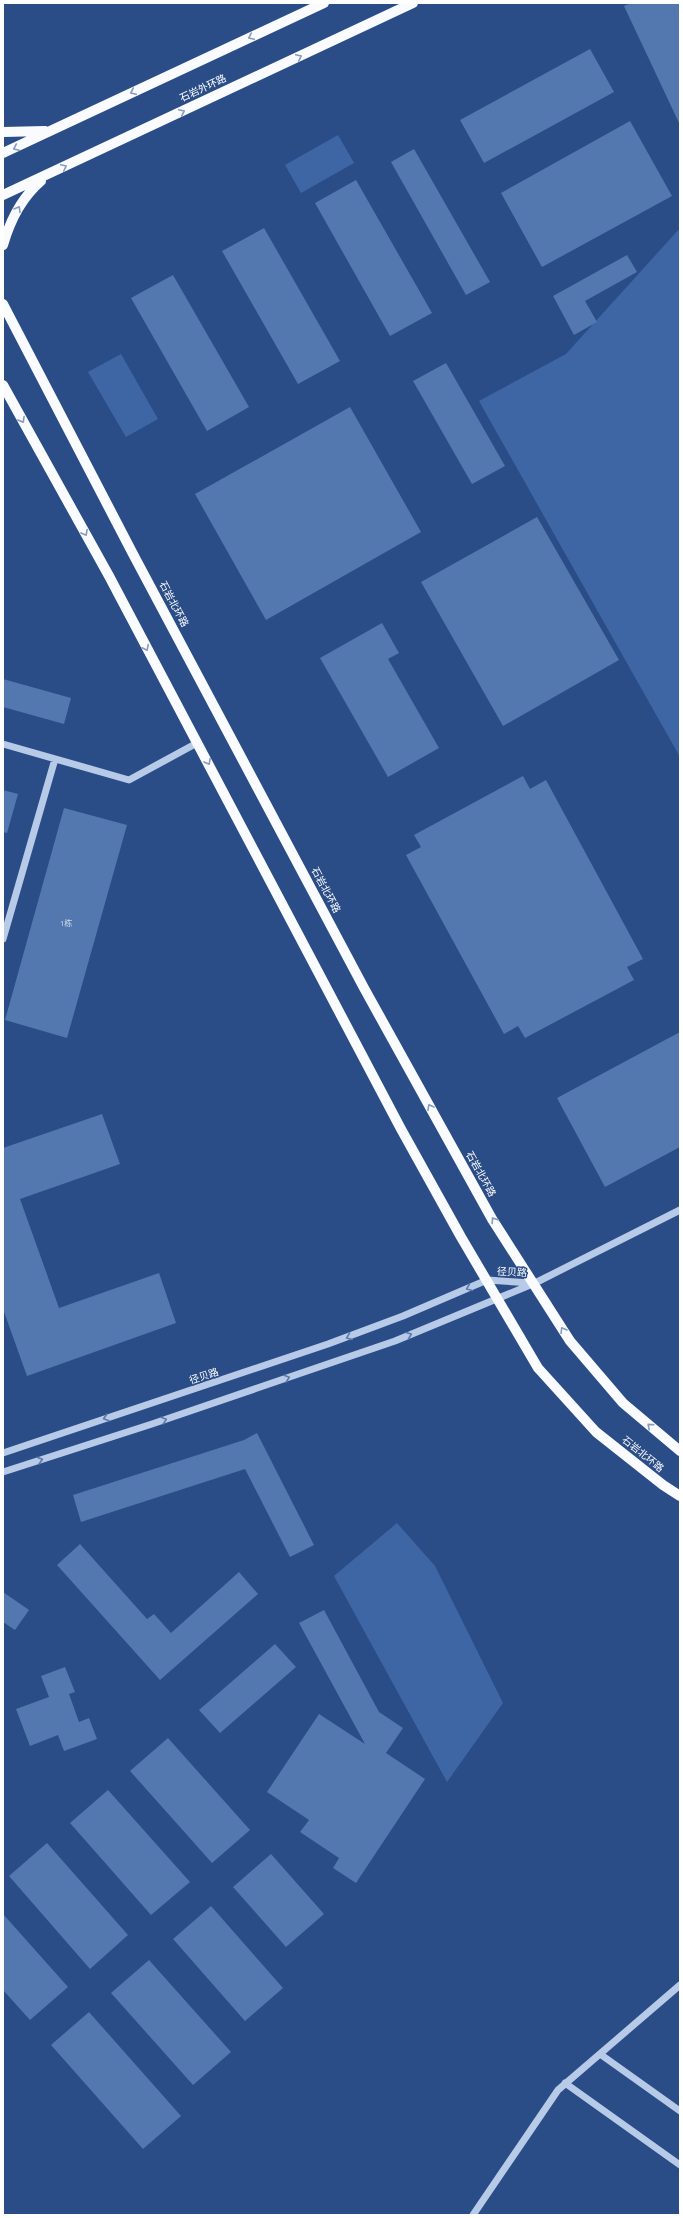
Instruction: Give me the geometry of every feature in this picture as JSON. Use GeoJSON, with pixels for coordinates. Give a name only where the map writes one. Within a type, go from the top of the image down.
{"type":"FeatureCollection","features":[{"type":"Feature","properties":{"kind":"main road"},"geometry":{"type":"LineString","coordinates":[[3,153],[324,3]]}},
{"type":"Feature","properties":{"kind":"main road","name":"石岩外环路"},"geometry":{"type":"LineString","coordinates":[[3,195],[413,3]]}},
{"type":"Feature","properties":{"kind":"main road"},"geometry":{"type":"LineString","coordinates":[[3,132],[38,132],[56,128]]}},
{"type":"Feature","properties":{"kind":"main road"},"geometry":{"type":"LineString","coordinates":[[3,245],[13,217],[23,201],[49,174]]}},
{"type":"Feature","properties":{"kind":"main road"},"geometry":{"type":"LineString","coordinates":[[3,296],[9,316]]}},
{"type":"Feature","properties":{"kind":"main road","name":"石岩北环路"},"geometry":{"type":"LineString","coordinates":[[3,304],[130,548],[364,988],[492,1219],[535,1283],[570,1341],[623,1403],[680,1451]]}},
{"type":"Feature","properties":{"kind":"main road","name":"石岩北环路"},"geometry":{"type":"LineString","coordinates":[[3,386],[109,576],[401,1129],[538,1368],[591,1426],[663,1486],[680,1496]]}},
{"type":"Feature","properties":{"kind":"street"},"geometry":{"type":"LineString","coordinates":[[3,744],[129,780],[197,743]]}},
{"type":"Feature","properties":{"kind":"street"},"geometry":{"type":"LineString","coordinates":[[3,939],[55,759]]}},
{"type":"Feature","properties":{"kind":"street"},"geometry":{"type":"LineString","coordinates":[[535,1283],[680,1210]]}},
{"type":"Feature","properties":{"kind":"street","name":"径贝路"},"geometry":{"type":"LineString","coordinates":[[3,1453],[328,1344],[403,1316],[487,1280],[535,1283]]}},
{"type":"Feature","properties":{"kind":"street","name":"径贝路"},"geometry":{"type":"LineString","coordinates":[[3,1472],[152,1424],[395,1341],[535,1283]]}},
{"type":"Feature","properties":{"kind":"street"},"geometry":{"type":"LineString","coordinates":[[473,2215],[558,2090],[680,1985]]}},
{"type":"Feature","properties":{"kind":"street"},"geometry":{"type":"LineString","coordinates":[[600,2054],[680,2111]]}},
{"type":"Feature","properties":{"kind":"street"},"geometry":{"type":"LineString","coordinates":[[565,2083],[680,2166]]}},
{"type":"Feature","properties":{"kind":"shaded area"},"geometry":{"type":"Polygon","coordinates":[[[338,135],[354,163],[301,193],[285,165],[338,135]]]}},
{"type":"Feature","properties":{"kind":"shaded area"},"geometry":{"type":"Polygon","coordinates":[[[680,228],[680,757],[479,401],[566,354],[680,228]]]}},
{"type":"Feature","properties":{"kind":"shaded area"},"geometry":{"type":"Polygon","coordinates":[[[121,354],[158,419],[126,437],[88,372],[121,354]]]}},
{"type":"Feature","properties":{"kind":"shaded area"},"geometry":{"type":"Polygon","coordinates":[[[397,1523],[435,1566],[503,1703],[447,1782],[334,1576],[397,1523]]]}},
{"type":"Feature","properties":{"kind":"building"},"geometry":{"type":"Polygon","coordinates":[[[631,3],[680,3],[680,125],[624,6],[631,3]]]}},
{"type":"Feature","properties":{"kind":"building"},"geometry":{"type":"Polygon","coordinates":[[[590,49],[614,92],[484,163],[460,120],[590,49]]]}},
{"type":"Feature","properties":{"kind":"building"},"geometry":{"type":"Polygon","coordinates":[[[630,121],[672,196],[542,267],[501,193],[630,121]]]}},
{"type":"Feature","properties":{"kind":"building"},"geometry":{"type":"Polygon","coordinates":[[[414,149],[490,282],[466,295],[391,162],[414,149]]]}},
{"type":"Feature","properties":{"kind":"building"},"geometry":{"type":"Polygon","coordinates":[[[356,180],[432,313],[390,336],[315,203],[356,180]]]}},
{"type":"Feature","properties":{"kind":"building"},"geometry":{"type":"Polygon","coordinates":[[[264,228],[340,361],[298,384],[222,251],[264,228]]]}},
{"type":"Feature","properties":{"kind":"building"},"geometry":{"type":"Polygon","coordinates":[[[627,255],[637,272],[585,301],[597,322],[574,335],[553,296],[627,255]]]}},
{"type":"Feature","properties":{"kind":"building"},"geometry":{"type":"Polygon","coordinates":[[[173,275],[249,407],[207,431],[131,298],[173,275]]]}},
{"type":"Feature","properties":{"kind":"building"},"geometry":{"type":"Polygon","coordinates":[[[446,363],[505,466],[472,484],[413,381],[446,363]]]}},
{"type":"Feature","properties":{"kind":"building"},"geometry":{"type":"Polygon","coordinates":[[[350,407],[421,532],[266,620],[195,494],[350,407]]]}},
{"type":"Feature","properties":{"kind":"building"},"geometry":{"type":"Polygon","coordinates":[[[537,517],[619,660],[503,726],[421,582],[537,517]]]}},
{"type":"Feature","properties":{"kind":"building"},"geometry":{"type":"Polygon","coordinates":[[[382,623],[399,653],[388,659],[439,748],[388,777],[320,658],[382,623]]]}},
{"type":"Feature","properties":{"kind":"building"},"geometry":{"type":"Polygon","coordinates":[[[3,679],[71,698],[64,724],[3,707],[3,679]]]}},
{"type":"Feature","properties":{"kind":"building"},"geometry":{"type":"Polygon","coordinates":[[[523,776],[530,789],[546,780],[643,959],[627,967],[634,980],[525,1038],[518,1026],[504,1034],[406,855],[421,847],[414,835],[523,776]]]}},
{"type":"Feature","properties":{"kind":"building"},"geometry":{"type":"Polygon","coordinates":[[[3,790],[18,794],[7,833],[3,832],[3,790]]]}},
{"type":"Feature","properties":{"kind":"building"},"geometry":{"type":"Polygon","coordinates":[[[64,808],[127,825],[67,1038],[5,1020],[64,808]]]}},
{"type":"Feature","properties":{"kind":"building"},"geometry":{"type":"Polygon","coordinates":[[[680,1032],[680,1147],[605,1187],[557,1098],[680,1032]]]}},
{"type":"Feature","properties":{"kind":"building"},"geometry":{"type":"Polygon","coordinates":[[[102,1114],[120,1164],[20,1199],[59,1308],[159,1273],[176,1323],[27,1376],[3,1309],[3,1148],[102,1114]]]}},
{"type":"Feature","properties":{"kind":"building"},"geometry":{"type":"Polygon","coordinates":[[[257,1433],[314,1545],[290,1557],[245,1469],[81,1522],[73,1495],[244,1440],[257,1433]]]}},
{"type":"Feature","properties":{"kind":"building"},"geometry":{"type":"Polygon","coordinates":[[[80,1544],[147,1619],[154,1614],[171,1633],[239,1572],[258,1594],[160,1680],[57,1565],[80,1544]]]}},
{"type":"Feature","properties":{"kind":"building"},"geometry":{"type":"Polygon","coordinates":[[[3,1592],[29,1610],[15,1630],[3,1622],[3,1592]]]}},
{"type":"Feature","properties":{"kind":"building"},"geometry":{"type":"Polygon","coordinates":[[[324,1610],[379,1712],[403,1728],[386,1753],[425,1779],[356,1883],[333,1868],[339,1858],[300,1832],[309,1820],[267,1792],[319,1714],[365,1744],[299,1623],[324,1610]]]}},
{"type":"Feature","properties":{"kind":"building"},"geometry":{"type":"Polygon","coordinates":[[[275,1644],[296,1667],[220,1733],[199,1710],[275,1644]]]}},
{"type":"Feature","properties":{"kind":"building"},"geometry":{"type":"Polygon","coordinates":[[[65,1667],[75,1692],[69,1694],[79,1722],[89,1718],[97,1739],[64,1751],[58,1735],[30,1746],[16,1709],[49,1697],[41,1676],[65,1667]]]}},
{"type":"Feature","properties":{"kind":"building"},"geometry":{"type":"Polygon","coordinates":[[[168,1738],[250,1830],[212,1863],[130,1771],[168,1738]]]}},
{"type":"Feature","properties":{"kind":"building"},"geometry":{"type":"Polygon","coordinates":[[[108,1790],[190,1882],[151,1915],[70,1823],[108,1790]]]}},
{"type":"Feature","properties":{"kind":"building"},"geometry":{"type":"Polygon","coordinates":[[[47,1843],[128,1935],[90,1969],[9,1876],[47,1843]]]}},
{"type":"Feature","properties":{"kind":"building"},"geometry":{"type":"Polygon","coordinates":[[[271,1854],[324,1914],[286,1947],[233,1887],[271,1854]]]}},
{"type":"Feature","properties":{"kind":"building"},"geometry":{"type":"Polygon","coordinates":[[[211,1906],[283,1988],[245,2021],[173,1939],[211,1906]]]}},
{"type":"Feature","properties":{"kind":"building"},"geometry":{"type":"Polygon","coordinates":[[[3,1914],[68,1987],[30,2020],[3,1990],[3,1914]]]}},
{"type":"Feature","properties":{"kind":"building"},"geometry":{"type":"Polygon","coordinates":[[[149,1960],[231,2052],[193,2085],[111,1993],[149,1960]]]}},
{"type":"Feature","properties":{"kind":"building"},"geometry":{"type":"Polygon","coordinates":[[[89,2012],[181,2116],[143,2149],[51,2045],[89,2012]]]}}]}
